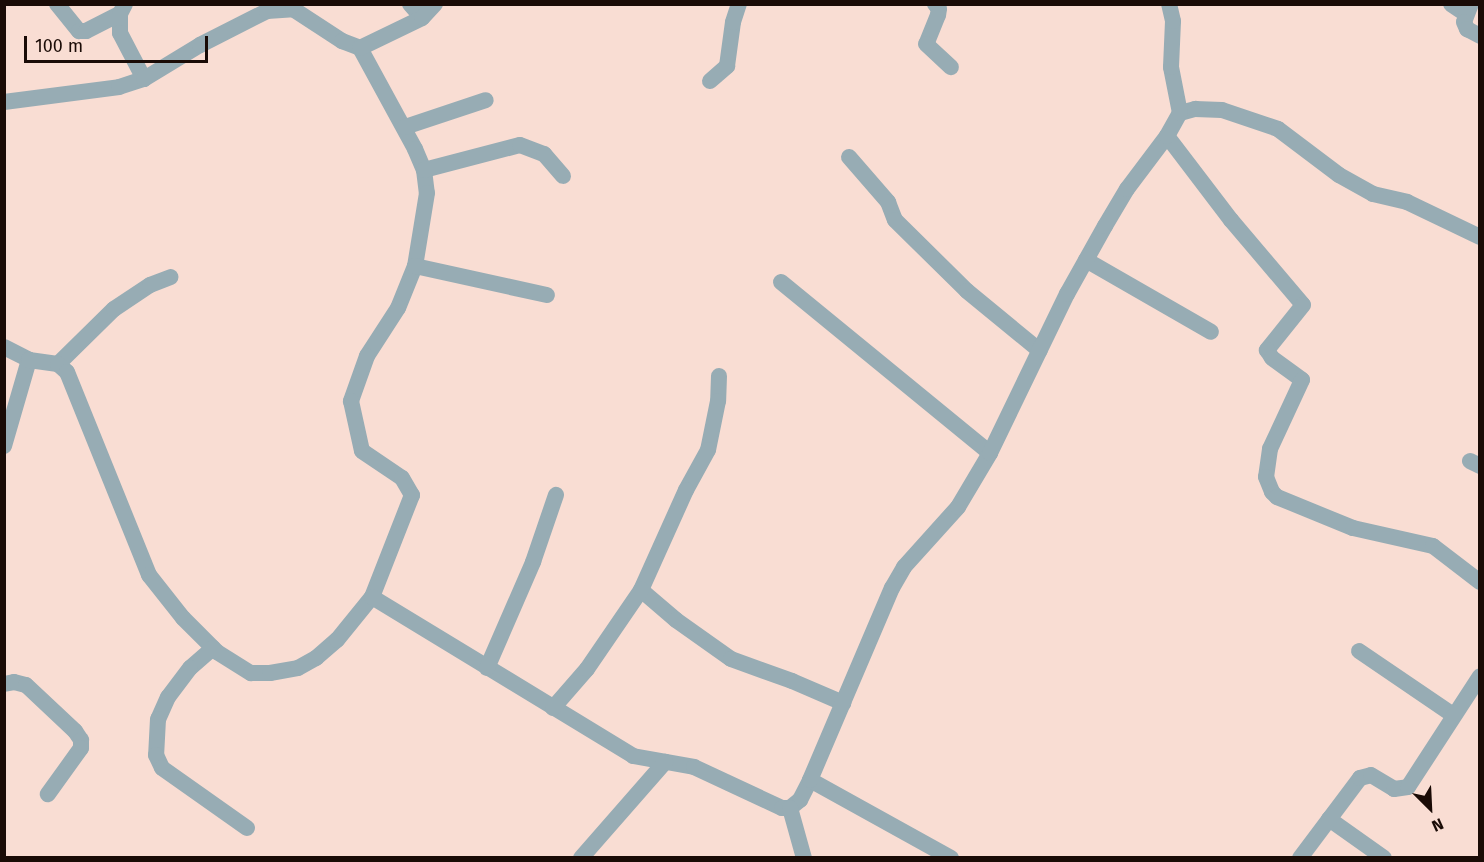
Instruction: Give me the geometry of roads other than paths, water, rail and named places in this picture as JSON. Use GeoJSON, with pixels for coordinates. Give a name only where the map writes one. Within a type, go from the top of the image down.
{"type":"FeatureCollection","features":[{"type":"Feature","properties":{"kind":"street"},"geometry":{"type":"LineString","coordinates":[[57,4],[79,32],[86,32],[121,8]]}},
{"type":"Feature","properties":{"kind":"street"},"geometry":{"type":"LineString","coordinates":[[410,4],[422,18]]}},
{"type":"Feature","properties":{"kind":"street"},"geometry":{"type":"LineString","coordinates":[[360,48],[422,18],[435,4]]}},
{"type":"Feature","properties":{"kind":"street"},"geometry":{"type":"LineString","coordinates":[[710,81],[727,66],[733,22],[739,4]]}},
{"type":"Feature","properties":{"kind":"street"},"geometry":{"type":"LineString","coordinates":[[935,4],[939,9],[938,15],[926,44],[951,67]]}},
{"type":"Feature","properties":{"kind":"street"},"geometry":{"type":"LineString","coordinates":[[372,597],[633,756],[694,767],[782,808],[790,808],[800,800],[810,780],[892,588],[904,567],[958,507],[990,453],[1086,260],[1127,189],[1167,136],[1180,113],[1171,67],[1173,21],[1169,4]]}},
{"type":"Feature","properties":{"kind":"street"},"geometry":{"type":"LineString","coordinates":[[1451,4],[1469,9],[1464,22],[1467,29],[1479,36]]}},
{"type":"Feature","properties":{"kind":"street"},"geometry":{"type":"LineString","coordinates":[[121,8],[120,33],[144,79]]}},
{"type":"Feature","properties":{"kind":"street"},"geometry":{"type":"LineString","coordinates":[[4,102],[119,87],[144,79],[256,9],[292,9],[342,41],[360,48],[405,128],[423,170],[427,193],[415,266],[398,308],[367,356],[351,401],[362,451],[402,478],[412,495],[372,597],[337,640],[316,658],[298,668],[251,673],[213,648],[183,618],[149,575],[67,372],[58,364],[29,360],[4,346]]}},
{"type":"Feature","properties":{"kind":"street"},"geometry":{"type":"LineString","coordinates":[[405,128],[486,100]]}},
{"type":"Feature","properties":{"kind":"street"},"geometry":{"type":"LineString","coordinates":[[1180,113],[1195,109],[1222,110],[1278,129],[1339,175],[1373,194],[1407,202],[1479,237]]}},
{"type":"Feature","properties":{"kind":"street"},"geometry":{"type":"LineString","coordinates":[[1167,136],[1231,220],[1303,305],[1268,346],[1269,355],[1302,380],[1270,449],[1266,477],[1272,492],[1277,497],[1353,528],[1432,546],[1479,582]]}},
{"type":"Feature","properties":{"kind":"street"},"geometry":{"type":"LineString","coordinates":[[423,170],[520,145],[544,154],[563,176]]}},
{"type":"Feature","properties":{"kind":"street"},"geometry":{"type":"LineString","coordinates":[[849,157],[888,202],[895,220],[968,291],[1040,351]]}},
{"type":"Feature","properties":{"kind":"street"},"geometry":{"type":"LineString","coordinates":[[1086,260],[1211,332]]}},
{"type":"Feature","properties":{"kind":"street"},"geometry":{"type":"LineString","coordinates":[[415,266],[547,295]]}},
{"type":"Feature","properties":{"kind":"street"},"geometry":{"type":"LineString","coordinates":[[58,364],[114,309],[150,285],[171,277]]}},
{"type":"Feature","properties":{"kind":"street"},"geometry":{"type":"LineString","coordinates":[[782,282],[990,453]]}},
{"type":"Feature","properties":{"kind":"street"},"geometry":{"type":"LineString","coordinates":[[4,446],[29,360]]}},
{"type":"Feature","properties":{"kind":"street"},"geometry":{"type":"LineString","coordinates":[[553,708],[587,669],[641,590],[686,490],[708,450],[718,400],[719,376]]}},
{"type":"Feature","properties":{"kind":"street"},"geometry":{"type":"LineString","coordinates":[[487,668],[533,562],[556,495]]}},
{"type":"Feature","properties":{"kind":"street"},"geometry":{"type":"LineString","coordinates":[[641,590],[676,620],[731,659],[792,681],[843,703]]}},
{"type":"Feature","properties":{"kind":"street"},"geometry":{"type":"LineString","coordinates":[[213,648],[190,668],[168,697],[158,719],[156,755],[162,768],[247,828]]}},
{"type":"Feature","properties":{"kind":"street"},"geometry":{"type":"LineString","coordinates":[[1359,651],[1453,715]]}},
{"type":"Feature","properties":{"kind":"street"},"geometry":{"type":"LineString","coordinates":[[1300,858],[1352,787],[1365,775],[1371,775],[1394,789],[1408,787],[1479,677]]}},
{"type":"Feature","properties":{"kind":"street"},"geometry":{"type":"LineString","coordinates":[[4,684],[14,682],[26,685],[75,731],[81,740],[81,748],[48,795]]}},
{"type":"Feature","properties":{"kind":"street"},"geometry":{"type":"LineString","coordinates":[[581,858],[665,762]]}},
{"type":"Feature","properties":{"kind":"street"},"geometry":{"type":"LineString","coordinates":[[810,780],[951,858]]}},
{"type":"Feature","properties":{"kind":"street"},"geometry":{"type":"LineString","coordinates":[[790,808],[804,858]]}},
{"type":"Feature","properties":{"kind":"street"},"geometry":{"type":"LineString","coordinates":[[1329,819],[1384,858]]}}]}
